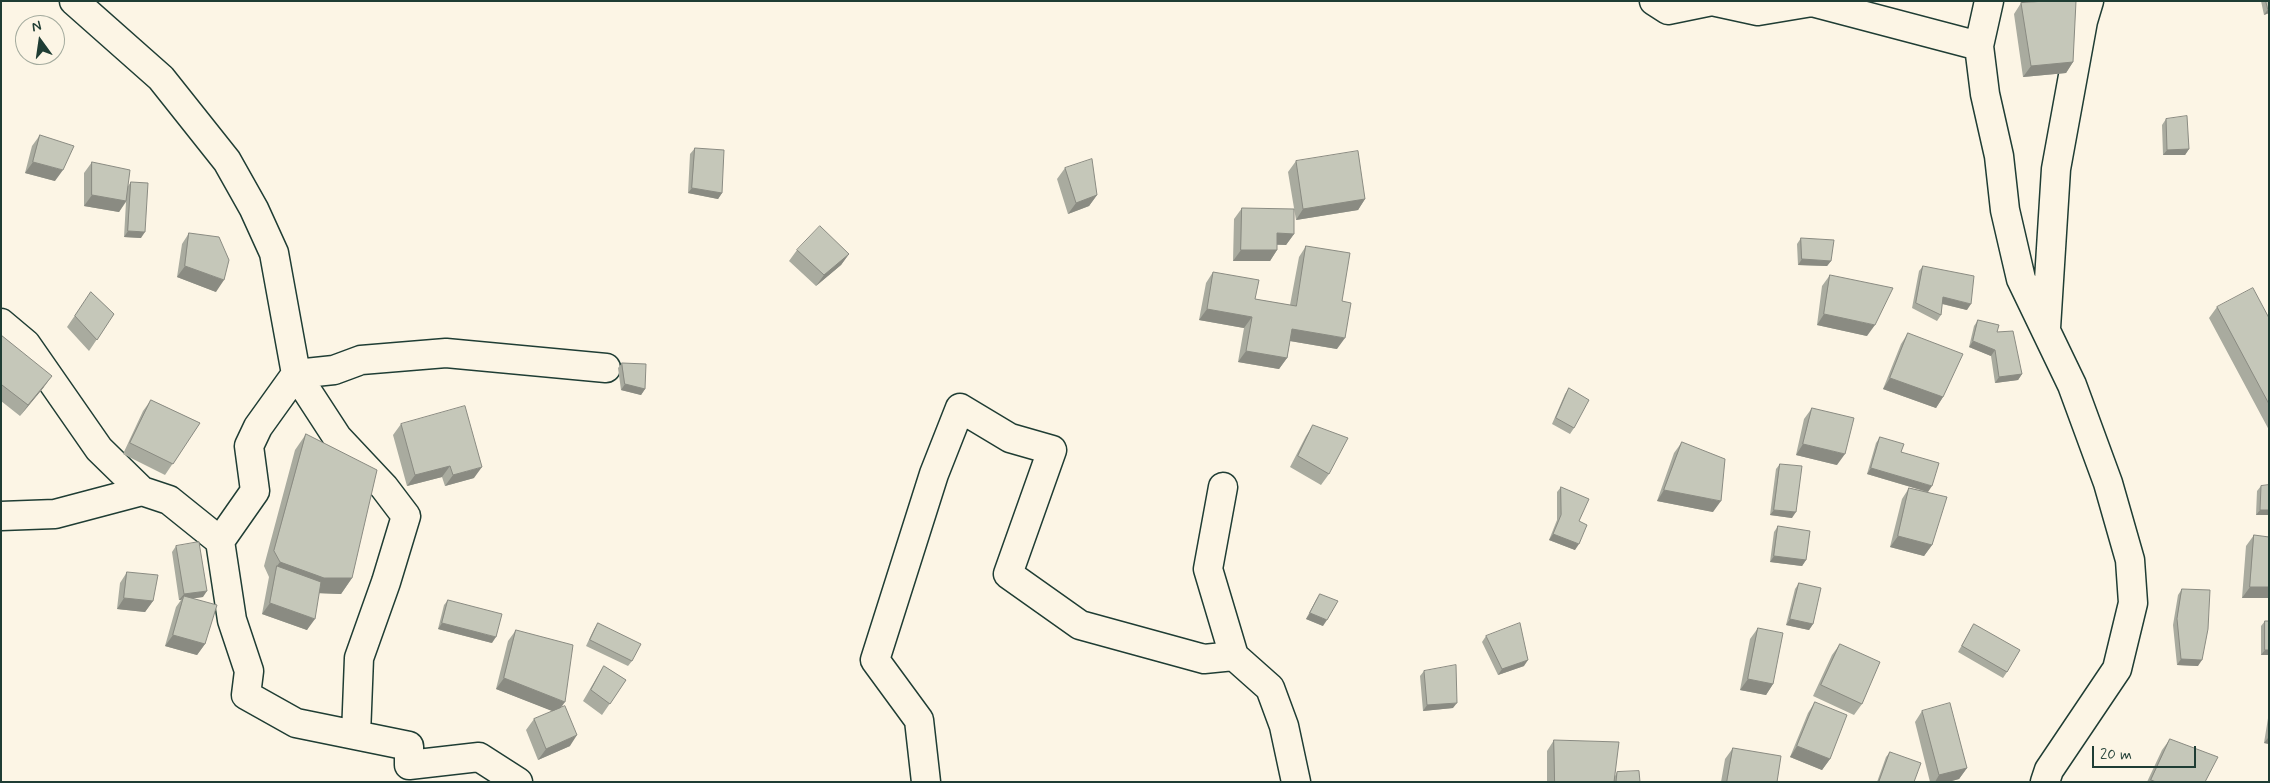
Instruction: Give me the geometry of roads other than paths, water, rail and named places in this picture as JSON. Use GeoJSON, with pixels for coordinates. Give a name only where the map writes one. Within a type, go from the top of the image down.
{"type":"FeatureCollection","features":[{"type":"Feature","properties":{"kind":"street"},"geometry":{"type":"LineString","coordinates":[[74,1],[161,78],[227,160],[254,209],[274,253],[296,374],[338,436],[384,487],[406,516],[386,582],[359,658],[356,735]]}},
{"type":"Feature","properties":{"kind":"street"},"geometry":{"type":"LineString","coordinates":[[1654,1],[1668,10],[1712,1],[1758,10],[1812,2],[1979,46]]}},
{"type":"Feature","properties":{"kind":"street"},"geometry":{"type":"LineString","coordinates":[[1989,1],[1979,46],[1985,94],[1999,156],[2005,210],[2021,279],[2072,385],[2108,483],[2130,560],[2133,603],[2118,669],[2049,770],[2045,782]]}},
{"type":"Feature","properties":{"kind":"street"},"geometry":{"type":"LineString","coordinates":[[2046,330],[2056,170],[2083,22],[2089,1]]}},
{"type":"Feature","properties":{"kind":"street"},"geometry":{"type":"LineString","coordinates":[[1,324],[26,344],[99,449],[142,491],[170,500],[220,541],[232,620],[249,670],[246,695],[296,722],[409,746],[413,774],[479,757],[518,782]]}},
{"type":"Feature","properties":{"kind":"street"},"geometry":{"type":"LineString","coordinates":[[220,541],[255,491],[249,446],[258,427],[296,374],[334,370],[361,360],[446,353],[606,368]]}},
{"type":"Feature","properties":{"kind":"street"},"geometry":{"type":"LineString","coordinates":[[926,782],[919,720],[875,660],[934,474],[960,408],[1010,438],[1052,450],[1008,574],[1080,625],[1204,659],[1234,656]]}},
{"type":"Feature","properties":{"kind":"street"},"geometry":{"type":"LineString","coordinates":[[1223,486],[1208,569],[1234,656],[1270,688],[1284,726],[1296,782]]}},
{"type":"Feature","properties":{"kind":"street"},"geometry":{"type":"LineString","coordinates":[[1,516],[56,514],[142,491]]}}]}
